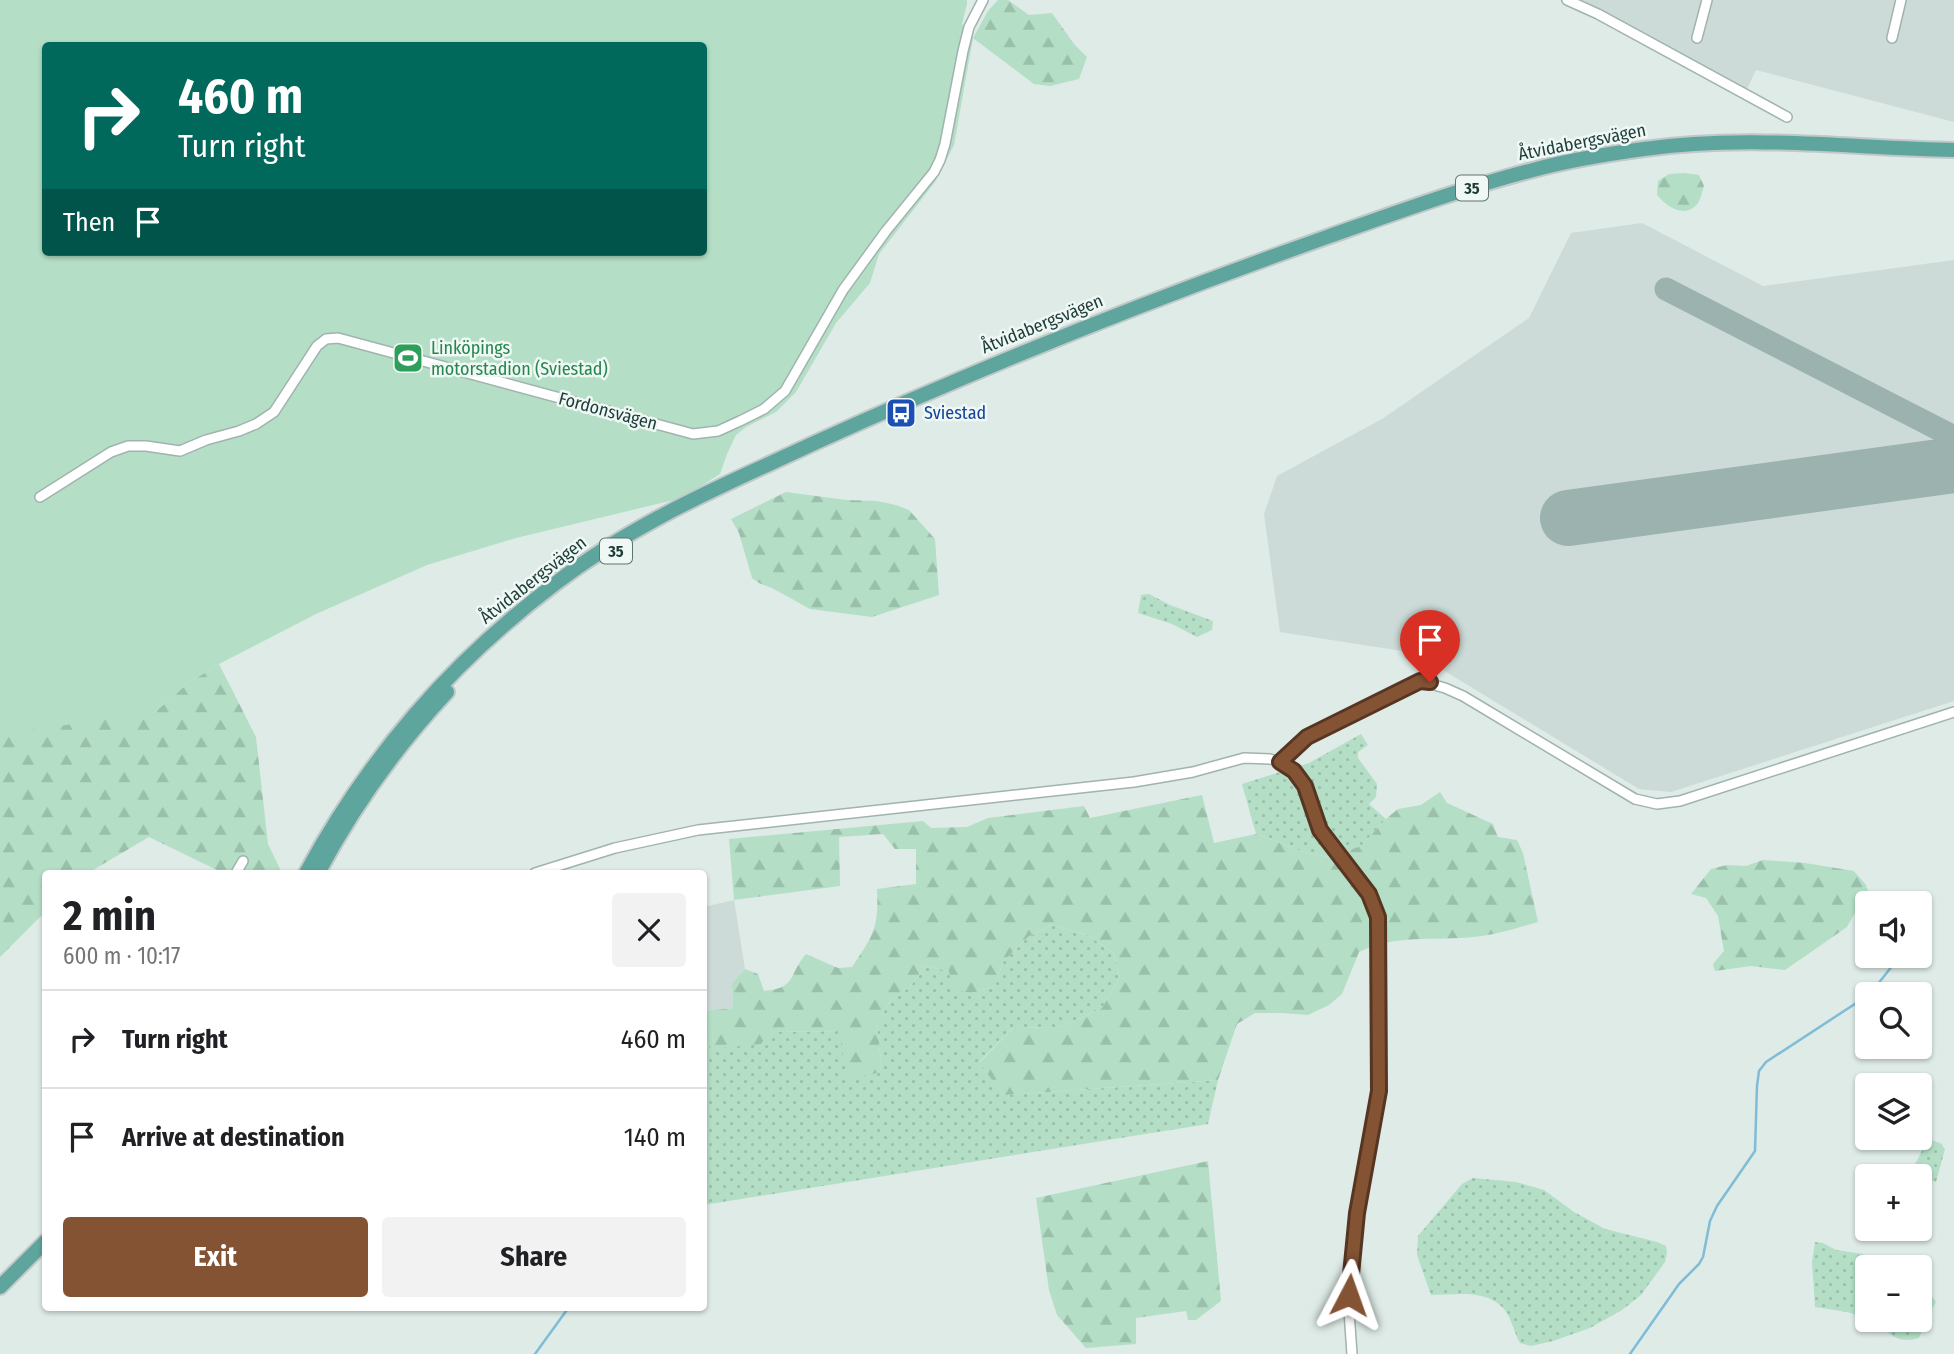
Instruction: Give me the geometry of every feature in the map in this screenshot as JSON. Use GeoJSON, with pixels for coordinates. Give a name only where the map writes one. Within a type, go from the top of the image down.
{"type":"FeatureCollection","features":[{"type":"Feature","properties":{"kind":"main road","name":"Åtvidabergsvägen"},"geometry":{"type":"LineString","coordinates":[[308,870],[345,805],[404,726],[447,677],[528,605],[593,556],[649,522],[897,405],[1136,307],[1255,262],[1533,170],[1648,148],[1716,143],[1790,143],[1954,150]]}},
{"type":"Feature","properties":{"kind":"main road","name":"Åtvidabergsvägen"},"geometry":{"type":"LineString","coordinates":[[320,870],[366,793],[411,733],[454,684],[532,611],[597,563],[682,513],[901,413],[1068,343],[1246,275],[1365,232],[1535,178],[1637,158],[1718,151],[1762,150],[1954,158]]}},
{"type":"Feature","properties":{"kind":"main road"},"geometry":{"type":"LineString","coordinates":[[0,1275],[42,1233]]}},
{"type":"Feature","properties":{"kind":"main road"},"geometry":{"type":"LineString","coordinates":[[0,1287],[42,1245]]}},
{"type":"Feature","properties":{"kind":"street","name":"Fordonsvägen"},"geometry":{"type":"LineString","coordinates":[[40,497],[111,452],[128,446],[180,451],[256,424],[274,412],[317,346],[326,339],[338,338],[693,434],[718,431],[764,409],[786,391],[843,290],[940,160],[969,27],[983,0]]}},
{"type":"Feature","properties":{"kind":"street"},"geometry":{"type":"LineString","coordinates":[[1567,0],[1598,14],[1787,117]]}},
{"type":"Feature","properties":{"kind":"street"},"geometry":{"type":"LineString","coordinates":[[1697,38],[1707,0]]}},
{"type":"Feature","properties":{"kind":"street"},"geometry":{"type":"LineString","coordinates":[[1892,38],[1901,0]]}},
{"type":"Feature","properties":{"kind":"street"},"geometry":{"type":"LineString","coordinates":[[1280,762],[1307,737],[1420,681],[1463,696],[1635,799],[1657,804],[1680,801],[1954,712]]}},
{"type":"Feature","properties":{"kind":"street"},"geometry":{"type":"LineString","coordinates":[[556,870],[638,842],[698,830],[1123,784],[1165,778],[1244,758],[1280,762],[1294,771],[1305,786],[1320,830],[1369,894],[1378,917],[1380,1081],[1354,1234],[1349,1311],[1352,1354]]}},
{"type":"Feature","properties":{"kind":"street"},"geometry":{"type":"LineString","coordinates":[[238,870],[243,861]]}},
{"type":"Feature","properties":{"kind":"shaded area"},"geometry":{"type":"Polygon","coordinates":[[[1578,0],[1954,0],[1954,122],[1756,70],[1746,91],[1578,0]]]}},
{"type":"Feature","properties":{"kind":"shaded area"},"geometry":{"type":"Polygon","coordinates":[[[1642,223],[1763,286],[1954,260],[1954,701],[1671,792],[1639,789],[1415,653],[1280,632],[1264,514],[1277,476],[1382,419],[1529,318],[1571,233],[1642,223]]]}},
{"type":"Feature","properties":{"kind":"shaded area"},"geometry":{"type":"Polygon","coordinates":[[[734,900],[745,969],[732,983],[733,1008],[707,1011],[707,906],[734,900]]]}},
{"type":"Feature","properties":{"kind":"green space","name":"Linköpings motorstadion (Sviestad)"},"geometry":{"type":"Polygon","coordinates":[[[0,0],[967,0],[962,24],[973,38],[954,145],[935,182],[879,254],[870,283],[836,323],[796,392],[776,412],[736,435],[720,474],[682,498],[516,538],[427,565],[316,614],[219,664],[188,683],[154,713],[0,734],[0,0]]]}},
{"type":"Feature","properties":{"kind":"green space"},"geometry":{"type":"Polygon","coordinates":[[[998,0],[1008,0],[1029,15],[1052,13],[1087,57],[1079,79],[1050,86],[1034,84],[973,38],[988,11],[998,0]]]}},
{"type":"Feature","properties":{"kind":"green space"},"geometry":{"type":"Polygon","coordinates":[[[1669,174],[1699,175],[1704,186],[1698,203],[1693,208],[1682,211],[1670,207],[1657,195],[1658,181],[1669,174]]]}},
{"type":"Feature","properties":{"kind":"green space"},"geometry":{"type":"Polygon","coordinates":[[[786,492],[877,501],[909,510],[935,539],[939,595],[872,617],[810,609],[759,583],[752,578],[739,533],[731,519],[786,492]]]}},
{"type":"Feature","properties":{"kind":"green space"},"geometry":{"type":"Polygon","coordinates":[[[1149,594],[1213,621],[1212,630],[1197,637],[1172,624],[1138,613],[1141,595],[1149,594]]]}},
{"type":"Feature","properties":{"kind":"green space"},"geometry":{"type":"Polygon","coordinates":[[[0,629],[154,713],[188,683],[219,664],[256,737],[268,844],[281,870],[217,870],[149,837],[93,870],[42,870],[42,917],[0,957],[0,629]]]}},
{"type":"Feature","properties":{"kind":"green space"},"geometry":{"type":"Polygon","coordinates":[[[1361,734],[1368,745],[1358,752],[1358,758],[1377,784],[1376,797],[1369,804],[1386,819],[1361,846],[1329,857],[1303,852],[1256,834],[1242,784],[1309,763],[1361,734]]]}},
{"type":"Feature","properties":{"kind":"green space"},"geometry":{"type":"Polygon","coordinates":[[[1440,792],[1447,803],[1493,824],[1498,837],[1517,840],[1523,853],[1538,922],[1481,936],[1400,940],[1372,946],[1359,952],[1342,994],[1329,1005],[1308,1015],[1255,1013],[1237,1024],[1218,1080],[1004,1095],[979,1063],[1014,1027],[1059,1028],[1102,1008],[1120,978],[1113,953],[1088,935],[1051,925],[1028,937],[1003,962],[995,986],[972,993],[953,990],[949,971],[925,966],[910,987],[891,1000],[877,1023],[882,1072],[847,1079],[839,1031],[769,1032],[761,1044],[711,1049],[707,1042],[707,1011],[733,1008],[732,983],[745,969],[758,974],[764,991],[787,984],[806,954],[838,968],[852,967],[876,923],[877,889],[916,884],[916,849],[895,849],[883,834],[839,837],[840,886],[734,900],[729,839],[923,821],[931,828],[967,827],[988,818],[1084,806],[1090,818],[1202,795],[1214,843],[1256,834],[1303,852],[1329,857],[1361,846],[1398,809],[1421,805],[1440,792]]]}},
{"type":"Feature","properties":{"kind":"green space"},"geometry":{"type":"Polygon","coordinates":[[[1763,860],[1854,871],[1868,891],[1855,891],[1855,913],[1847,927],[1785,970],[1751,966],[1715,971],[1713,964],[1724,951],[1718,916],[1706,898],[1691,894],[1711,869],[1727,865],[1746,866],[1763,860]]]}},
{"type":"Feature","properties":{"kind":"green space"},"geometry":{"type":"Polygon","coordinates":[[[1051,925],[1088,935],[1113,953],[1120,978],[1102,1008],[1059,1028],[1014,1027],[979,1062],[1004,1095],[1218,1080],[1208,1124],[707,1205],[707,1036],[839,1031],[882,1072],[877,1023],[891,1000],[910,987],[925,966],[949,971],[972,993],[995,986],[1003,962],[1028,937],[1051,925]]]}},
{"type":"Feature","properties":{"kind":"green space"},"geometry":{"type":"Polygon","coordinates":[[[1932,1140],[1940,1143],[1945,1149],[1936,1182],[1932,1180],[1932,1164],[1915,1164],[1922,1150],[1932,1150],[1932,1140]]]}},
{"type":"Feature","properties":{"kind":"green space"},"geometry":{"type":"Polygon","coordinates":[[[1208,1161],[1221,1301],[1196,1320],[1188,1320],[1186,1311],[1136,1318],[1136,1344],[1086,1348],[1057,1315],[1049,1290],[1036,1198],[1208,1161]]]}},
{"type":"Feature","properties":{"kind":"green space"},"geometry":{"type":"Polygon","coordinates":[[[1473,1178],[1516,1182],[1544,1190],[1574,1212],[1605,1229],[1666,1246],[1665,1262],[1641,1295],[1622,1310],[1590,1328],[1531,1346],[1520,1343],[1507,1313],[1492,1300],[1462,1294],[1431,1295],[1417,1255],[1418,1236],[1462,1184],[1473,1178]]]}},
{"type":"Feature","properties":{"kind":"green space"},"geometry":{"type":"Polygon","coordinates":[[[1815,1242],[1836,1250],[1864,1255],[1855,1255],[1855,1314],[1815,1307],[1812,1262],[1815,1242]]]}},
{"type":"Feature","properties":{"kind":"green space"},"geometry":{"type":"Polygon","coordinates":[[[1888,1332],[1921,1332],[1919,1338],[1911,1340],[1888,1332]]]}},
{"type":"Feature","properties":{"kind":"waterway"},"geometry":{"type":"LineString","coordinates":[[1879,982],[1891,968]]}},
{"type":"Feature","properties":{"kind":"waterway"},"geometry":{"type":"LineString","coordinates":[[1630,1354],[1679,1284],[1699,1264],[1703,1257],[1710,1221],[1717,1206],[1755,1151],[1759,1071],[1766,1062],[1855,1004]]}},
{"type":"Feature","properties":{"kind":"waterway"},"geometry":{"type":"LineString","coordinates":[[535,1354],[566,1311]]}},
{"type":"Feature","properties":{"kind":"taxiway"},"geometry":{"type":"LineString","coordinates":[[1666,289],[1954,437]]}},
{"type":"Feature","properties":{"kind":"runway"},"geometry":{"type":"LineString","coordinates":[[1568,518],[1954,465]]}},
{"type":"Feature","properties":{"kind":"place","name":"Linköpings motorstadion (Sviestad)"},"geometry":{"type":"Point","coordinates":[408,358]}},
{"type":"Feature","properties":{"kind":"place","name":"Sviestad"},"geometry":{"type":"Point","coordinates":[901,413]}},
{"type":"Feature","properties":{"kind":"route"},"geometry":{"type":"LineString","coordinates":[[1349,1295],[1357,1213],[1379,1091],[1378,917],[1369,894],[1320,830],[1305,786],[1294,771],[1280,762],[1300,742],[1316,732],[1420,681],[1430,682]]}}]}
